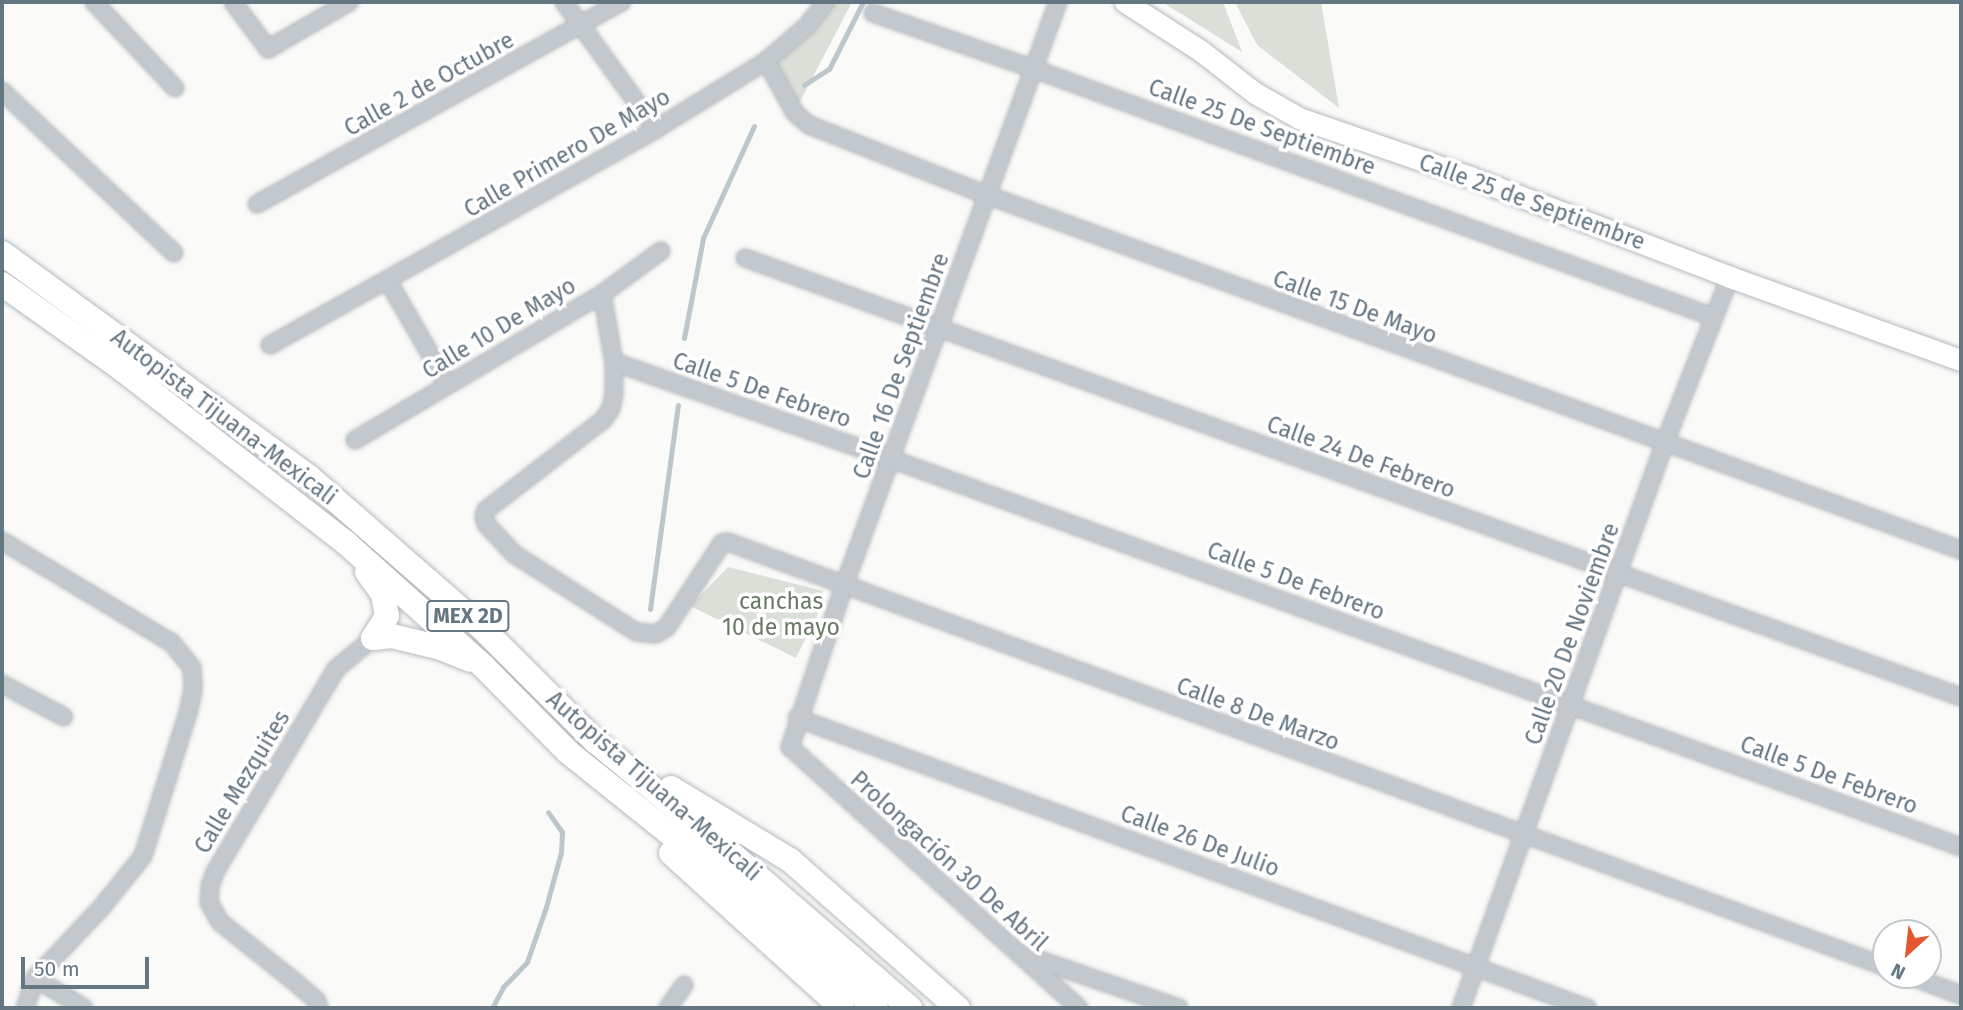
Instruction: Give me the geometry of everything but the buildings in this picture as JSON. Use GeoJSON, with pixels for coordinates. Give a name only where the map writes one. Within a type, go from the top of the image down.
{"type":"FeatureCollection","features":[{"type":"Feature","properties":{"kind":"highway","name":"Autopista Tijuana-Mexicali"},"geometry":{"type":"LineString","coordinates":[[2,253],[309,477],[480,626],[595,741],[910,1008]]}},
{"type":"Feature","properties":{"kind":"highway","name":"Autopista Tijuana-Mexicali"},"geometry":{"type":"LineString","coordinates":[[2,284],[122,369],[345,541],[483,666],[568,752],[748,896],[876,1008]]}},
{"type":"Feature","properties":{"kind":"highway"},"geometry":{"type":"LineString","coordinates":[[345,541],[383,594],[387,615],[373,638]]}},
{"type":"Feature","properties":{"kind":"highway"},"geometry":{"type":"LineString","coordinates":[[373,638],[392,636],[432,646],[483,666]]}},
{"type":"Feature","properties":{"kind":"highway"},"geometry":{"type":"LineString","coordinates":[[595,741],[790,860],[958,1008]]}},
{"type":"Feature","properties":{"kind":"highway"},"geometry":{"type":"LineString","coordinates":[[568,752],[647,833],[842,1008]]}},
{"type":"Feature","properties":{"kind":"main road","name":"Calle 25 de Septiembre"},"geometry":{"type":"LineString","coordinates":[[1125,2],[1201,51],[1255,93],[1299,118],[1481,181],[1730,278],[1961,360]]}},
{"type":"Feature","properties":{"kind":"street"},"geometry":{"type":"LineString","coordinates":[[94,2],[174,88]]}},
{"type":"Feature","properties":{"kind":"street"},"geometry":{"type":"LineString","coordinates":[[233,2],[268,49],[349,2]]}},
{"type":"Feature","properties":{"kind":"street"},"geometry":{"type":"LineString","coordinates":[[564,2],[656,129]]}},
{"type":"Feature","properties":{"kind":"street","name":"Calle 2 de Octubre"},"geometry":{"type":"LineString","coordinates":[[257,204],[622,2]]}},
{"type":"Feature","properties":{"kind":"street","name":"Calle Primero De Mayo"},"geometry":{"type":"LineString","coordinates":[[270,345],[656,129],[766,61],[807,26],[825,2]]}},
{"type":"Feature","properties":{"kind":"street","name":"Calle 16 De Septiembre"},"geometry":{"type":"LineString","coordinates":[[790,747],[797,718],[844,586],[1058,2]]}},
{"type":"Feature","properties":{"kind":"street","name":"Calle 25 De Septiembre"},"geometry":{"type":"LineString","coordinates":[[873,13],[1034,69],[1713,317]]}},
{"type":"Feature","properties":{"kind":"street","name":"Calle 15 De Mayo"},"geometry":{"type":"LineString","coordinates":[[766,61],[796,113],[809,125],[987,195],[1664,445],[1961,551]]}},
{"type":"Feature","properties":{"kind":"street"},"geometry":{"type":"LineString","coordinates":[[2,91],[174,253]]}},
{"type":"Feature","properties":{"kind":"street","name":"Calle 10 De Mayo"},"geometry":{"type":"LineString","coordinates":[[355,440],[602,294],[662,251]]}},
{"type":"Feature","properties":{"kind":"street","name":"Calle 24 De Febrero"},"geometry":{"type":"LineString","coordinates":[[745,258],[1961,697]]}},
{"type":"Feature","properties":{"kind":"street","name":"Calle 20 De Noviembre"},"geometry":{"type":"LineString","coordinates":[[1461,1008],[1664,445],[1730,278]]}},
{"type":"Feature","properties":{"kind":"street"},"geometry":{"type":"LineString","coordinates":[[388,281],[448,385]]}},
{"type":"Feature","properties":{"kind":"street"},"geometry":{"type":"LineString","coordinates":[[602,294],[614,362]]}},
{"type":"Feature","properties":{"kind":"street","name":"Calle 8 De Marzo"},"geometry":{"type":"LineString","coordinates":[[614,362],[614,394],[611,409],[604,420],[486,510],[484,517],[486,524],[514,554],[636,632],[656,634],[667,626],[722,542],[1872,962]]}},
{"type":"Feature","properties":{"kind":"street","name":"Calle 5 De Febrero"},"geometry":{"type":"LineString","coordinates":[[614,362],[891,459],[1961,847]]}},
{"type":"Feature","properties":{"kind":"street"},"geometry":{"type":"LineString","coordinates":[[2,541],[172,643],[192,668],[193,690],[188,713],[143,856],[101,908],[35,978],[25,1008]]}},
{"type":"Feature","properties":{"kind":"street","name":"Calle Mezquites"},"geometry":{"type":"LineString","coordinates":[[319,1008],[309,995],[220,922],[209,902],[210,886],[215,872],[336,669],[373,638]]}},
{"type":"Feature","properties":{"kind":"street"},"geometry":{"type":"LineString","coordinates":[[2,684],[64,717]]}},
{"type":"Feature","properties":{"kind":"street","name":"Calle 26 De Julio"},"geometry":{"type":"LineString","coordinates":[[797,718],[1587,1008]]}},
{"type":"Feature","properties":{"kind":"street","name":"Prolongación 30 De Abril"},"geometry":{"type":"LineString","coordinates":[[790,747],[1079,1008]]}},
{"type":"Feature","properties":{"kind":"street"},"geometry":{"type":"LineString","coordinates":[[1014,951],[1179,1008]]}},
{"type":"Feature","properties":{"kind":"street"},"geometry":{"type":"LineString","coordinates":[[35,978],[84,1008]]}},
{"type":"Feature","properties":{"kind":"street"},"geometry":{"type":"LineString","coordinates":[[668,1008],[684,985]]}},
{"type":"Feature","properties":{"kind":"street"},"geometry":{"type":"LineString","coordinates":[[1942,988],[1961,995]]}},
{"type":"Feature","properties":{"kind":"green space"},"geometry":{"type":"Polygon","coordinates":[[[830,2],[852,2],[793,115],[766,66],[830,2]]]}},
{"type":"Feature","properties":{"kind":"green space"},"geometry":{"type":"Polygon","coordinates":[[[1162,2],[1223,2],[1242,52],[1162,2]]]}},
{"type":"Feature","properties":{"kind":"green space"},"geometry":{"type":"Polygon","coordinates":[[[1235,2],[1321,2],[1339,108],[1257,45],[1235,2]]]}},
{"type":"Feature","properties":{"kind":"green space","name":"canchas 10 de mayo"},"geometry":{"type":"Polygon","coordinates":[[[728,567],[823,591],[817,616],[796,658],[690,606],[728,567]]]}},
{"type":"Feature","properties":{"kind":"waterway"},"geometry":{"type":"LineString","coordinates":[[804,85],[829,69],[863,2]]}},
{"type":"Feature","properties":{"kind":"waterway"},"geometry":{"type":"LineString","coordinates":[[684,338],[703,238],[754,126]]}},
{"type":"Feature","properties":{"kind":"waterway"},"geometry":{"type":"LineString","coordinates":[[650,609],[678,405]]}},
{"type":"Feature","properties":{"kind":"waterway"},"geometry":{"type":"LineString","coordinates":[[492,1008],[503,987],[527,962],[546,907],[561,852],[562,832],[548,812]]}}]}
